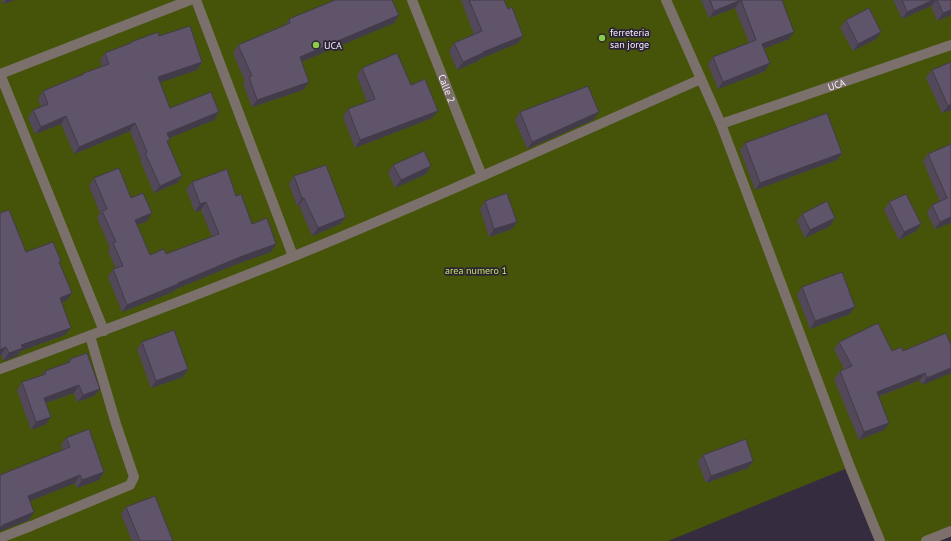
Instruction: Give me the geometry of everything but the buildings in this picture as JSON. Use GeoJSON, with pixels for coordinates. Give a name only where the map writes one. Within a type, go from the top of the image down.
{"type":"FeatureCollection","features":[{"type":"Feature","properties":{"kind":"street"},"geometry":{"type":"LineString","coordinates":[[104,331],[0,74],[190,0]]}},
{"type":"Feature","properties":{"kind":"street"},"geometry":{"type":"LineString","coordinates":[[196,0],[293,256]]}},
{"type":"Feature","properties":{"kind":"street","name":"Calle 2"},"geometry":{"type":"LineString","coordinates":[[412,0],[482,176]]}},
{"type":"Feature","properties":{"kind":"street"},"geometry":{"type":"LineString","coordinates":[[666,0],[721,124],[850,467],[880,541]]}},
{"type":"Feature","properties":{"kind":"street","name":"UCA"},"geometry":{"type":"LineString","coordinates":[[721,124],[951,45]]}},
{"type":"Feature","properties":{"kind":"street"},"geometry":{"type":"LineString","coordinates":[[0,369],[104,331],[293,256],[482,176],[701,79]]}},
{"type":"Feature","properties":{"kind":"street"},"geometry":{"type":"LineString","coordinates":[[0,538],[130,484],[134,478],[116,424],[90,336]]}},
{"type":"Feature","properties":{"kind":"street"},"geometry":{"type":"LineString","coordinates":[[926,541],[951,531]]}},
{"type":"Feature","properties":{"kind":"green space","name":"area numero 1"},"geometry":{"type":"Polygon","coordinates":[[[0,0],[951,0],[951,531],[926,541],[880,541],[850,467],[668,541],[0,541],[0,0]]]}},
{"type":"Feature","properties":{"kind":"place","name":"ferreteria san jorge"},"geometry":{"type":"Point","coordinates":[602,38]}},
{"type":"Feature","properties":{"kind":"place","name":"UCA"},"geometry":{"type":"Point","coordinates":[316,45]}}]}
